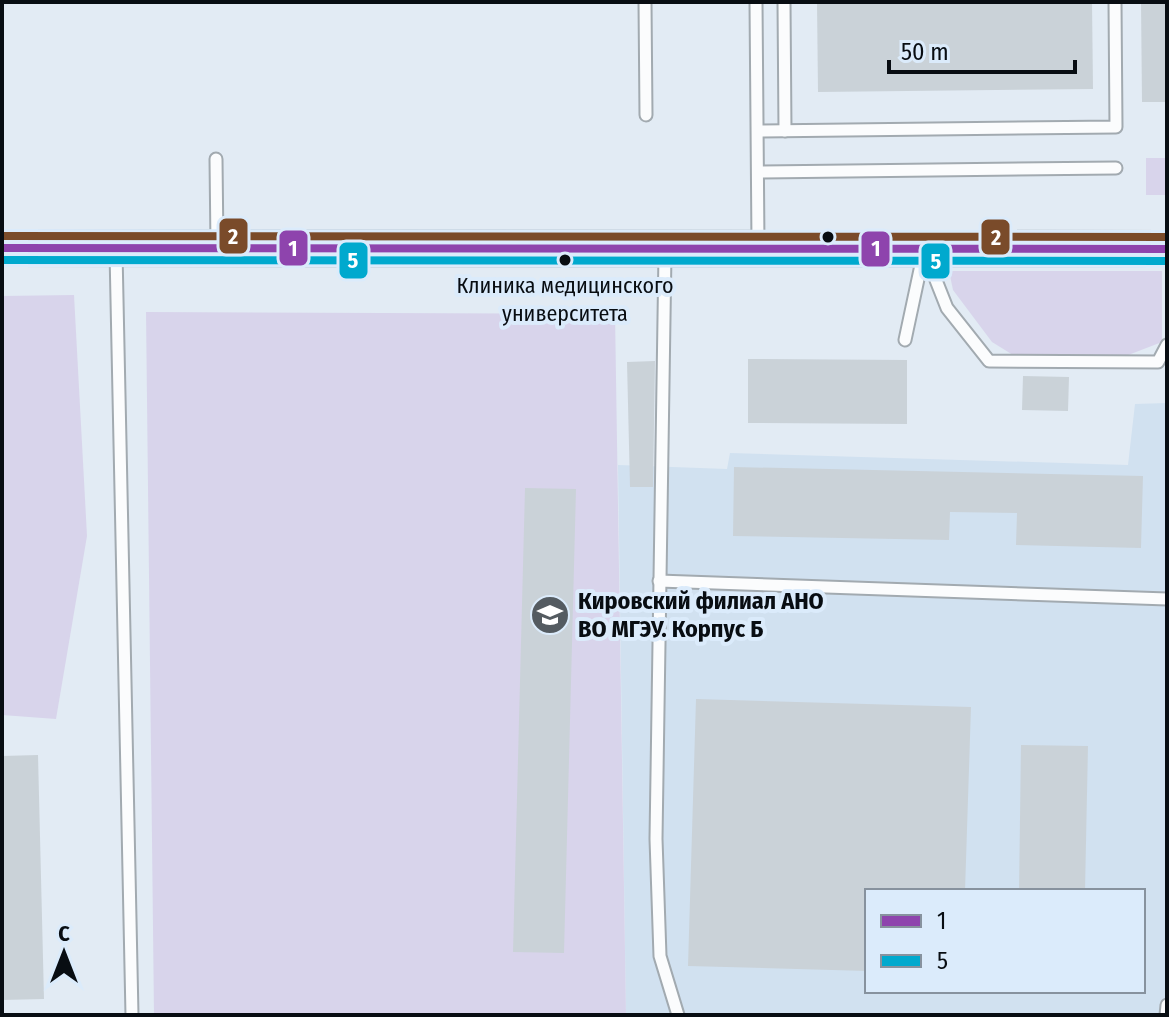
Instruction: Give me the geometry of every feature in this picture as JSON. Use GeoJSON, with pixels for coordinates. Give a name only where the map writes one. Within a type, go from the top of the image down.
{"type":"FeatureCollection","features":[{"type":"Feature","properties":{"kind":"main road"},"geometry":{"type":"LineString","coordinates":[[2,248],[1167,249]]}},
{"type":"Feature","properties":{"kind":"lane"},"geometry":{"type":"LineString","coordinates":[[645,2],[646,115]]}},
{"type":"Feature","properties":{"kind":"lane"},"geometry":{"type":"LineString","coordinates":[[756,2],[759,248]]}},
{"type":"Feature","properties":{"kind":"lane"},"geometry":{"type":"LineString","coordinates":[[784,2],[785,131]]}},
{"type":"Feature","properties":{"kind":"lane"},"geometry":{"type":"LineString","coordinates":[[758,131],[1116,127],[1115,2]]}},
{"type":"Feature","properties":{"kind":"lane"},"geometry":{"type":"LineString","coordinates":[[216,159],[217,247]]}},
{"type":"Feature","properties":{"kind":"lane"},"geometry":{"type":"LineString","coordinates":[[758,172],[1116,168]]}},
{"type":"Feature","properties":{"kind":"lane"},"geometry":{"type":"LineString","coordinates":[[116,248],[132,1015]]}},
{"type":"Feature","properties":{"kind":"lane"},"geometry":{"type":"LineString","coordinates":[[665,248],[656,839],[660,956],[678,1015]]}},
{"type":"Feature","properties":{"kind":"lane"},"geometry":{"type":"LineString","coordinates":[[905,340],[924,250]]}},
{"type":"Feature","properties":{"kind":"lane"},"geometry":{"type":"LineString","coordinates":[[924,250],[947,308],[989,361],[1158,362],[1167,345]]}},
{"type":"Feature","properties":{"kind":"lane"},"geometry":{"type":"LineString","coordinates":[[659,581],[1167,599]]}},
{"type":"Feature","properties":{"kind":"lane"},"geometry":{"type":"LineString","coordinates":[[1166,1015],[1167,1005]]}},
{"type":"Feature","properties":{"kind":"shaded area"},"geometry":{"type":"Polygon","coordinates":[[[1146,158],[1167,158],[1167,195],[1146,195],[1146,158]]]}},
{"type":"Feature","properties":{"kind":"shaded area"},"geometry":{"type":"Polygon","coordinates":[[[949,271],[1162,271],[1162,342],[1123,357],[1013,355],[992,342],[953,290],[949,271]]]}},
{"type":"Feature","properties":{"kind":"shaded area"},"geometry":{"type":"Polygon","coordinates":[[[74,295],[87,536],[56,719],[2,715],[2,296],[74,295]]]}},
{"type":"Feature","properties":{"kind":"shaded area"},"geometry":{"type":"Polygon","coordinates":[[[146,312],[615,314],[626,1015],[154,1015],[146,312]]]}},
{"type":"Feature","properties":{"kind":"shaded area"},"geometry":{"type":"Polygon","coordinates":[[[1167,403],[1167,1015],[626,1015],[618,465],[727,469],[730,453],[1128,465],[1135,404],[1167,403]]]}},
{"type":"Feature","properties":{"kind":"building"},"geometry":{"type":"Polygon","coordinates":[[[817,2],[1092,2],[1093,89],[818,92],[817,2]]]}},
{"type":"Feature","properties":{"kind":"building"},"geometry":{"type":"Polygon","coordinates":[[[1141,2],[1167,2],[1167,102],[1142,102],[1141,2]]]}},
{"type":"Feature","properties":{"kind":"building"},"geometry":{"type":"Polygon","coordinates":[[[748,359],[907,360],[907,424],[748,423],[748,359]]]}},
{"type":"Feature","properties":{"kind":"building"},"geometry":{"type":"Polygon","coordinates":[[[655,361],[653,487],[630,487],[627,362],[655,361]]]}},
{"type":"Feature","properties":{"kind":"building"},"geometry":{"type":"Polygon","coordinates":[[[1023,376],[1069,377],[1068,411],[1022,410],[1023,376]]]}},
{"type":"Feature","properties":{"kind":"building"},"geometry":{"type":"Polygon","coordinates":[[[734,467],[1143,476],[1141,548],[1016,545],[1017,513],[950,512],[949,540],[733,536],[734,467]]]}},
{"type":"Feature","properties":{"kind":"building"},"geometry":{"type":"Polygon","coordinates":[[[525,488],[576,489],[564,953],[513,952],[525,488]]]}},
{"type":"Feature","properties":{"kind":"building"},"geometry":{"type":"Polygon","coordinates":[[[696,699],[971,707],[965,889],[865,889],[865,971],[688,966],[696,699]]]}},
{"type":"Feature","properties":{"kind":"building"},"geometry":{"type":"Polygon","coordinates":[[[1021,745],[1088,746],[1085,889],[1019,889],[1021,745]]]}},
{"type":"Feature","properties":{"kind":"building"},"geometry":{"type":"Polygon","coordinates":[[[38,755],[44,999],[2,1000],[2,756],[38,755]]]}},
{"type":"Feature","properties":{"kind":"transit line","name":"2"},"geometry":{"type":"LineString","coordinates":[[2,236],[1167,237]]}},
{"type":"Feature","properties":{"kind":"transit line","name":"1"},"geometry":{"type":"LineString","coordinates":[[2,248],[1167,249]]}},
{"type":"Feature","properties":{"kind":"transit line","name":"5"},"geometry":{"type":"LineString","coordinates":[[2,260],[1167,261]]}},
{"type":"Feature","properties":{"kind":"place","name":"Клиника медицинского университета"},"geometry":{"type":"Point","coordinates":[565,260]}},
{"type":"Feature","properties":{"kind":"place","name":"Кировский филиал АНО ВО МГЭУ. Корпус Б"},"geometry":{"type":"Point","coordinates":[550,615]}}]}
